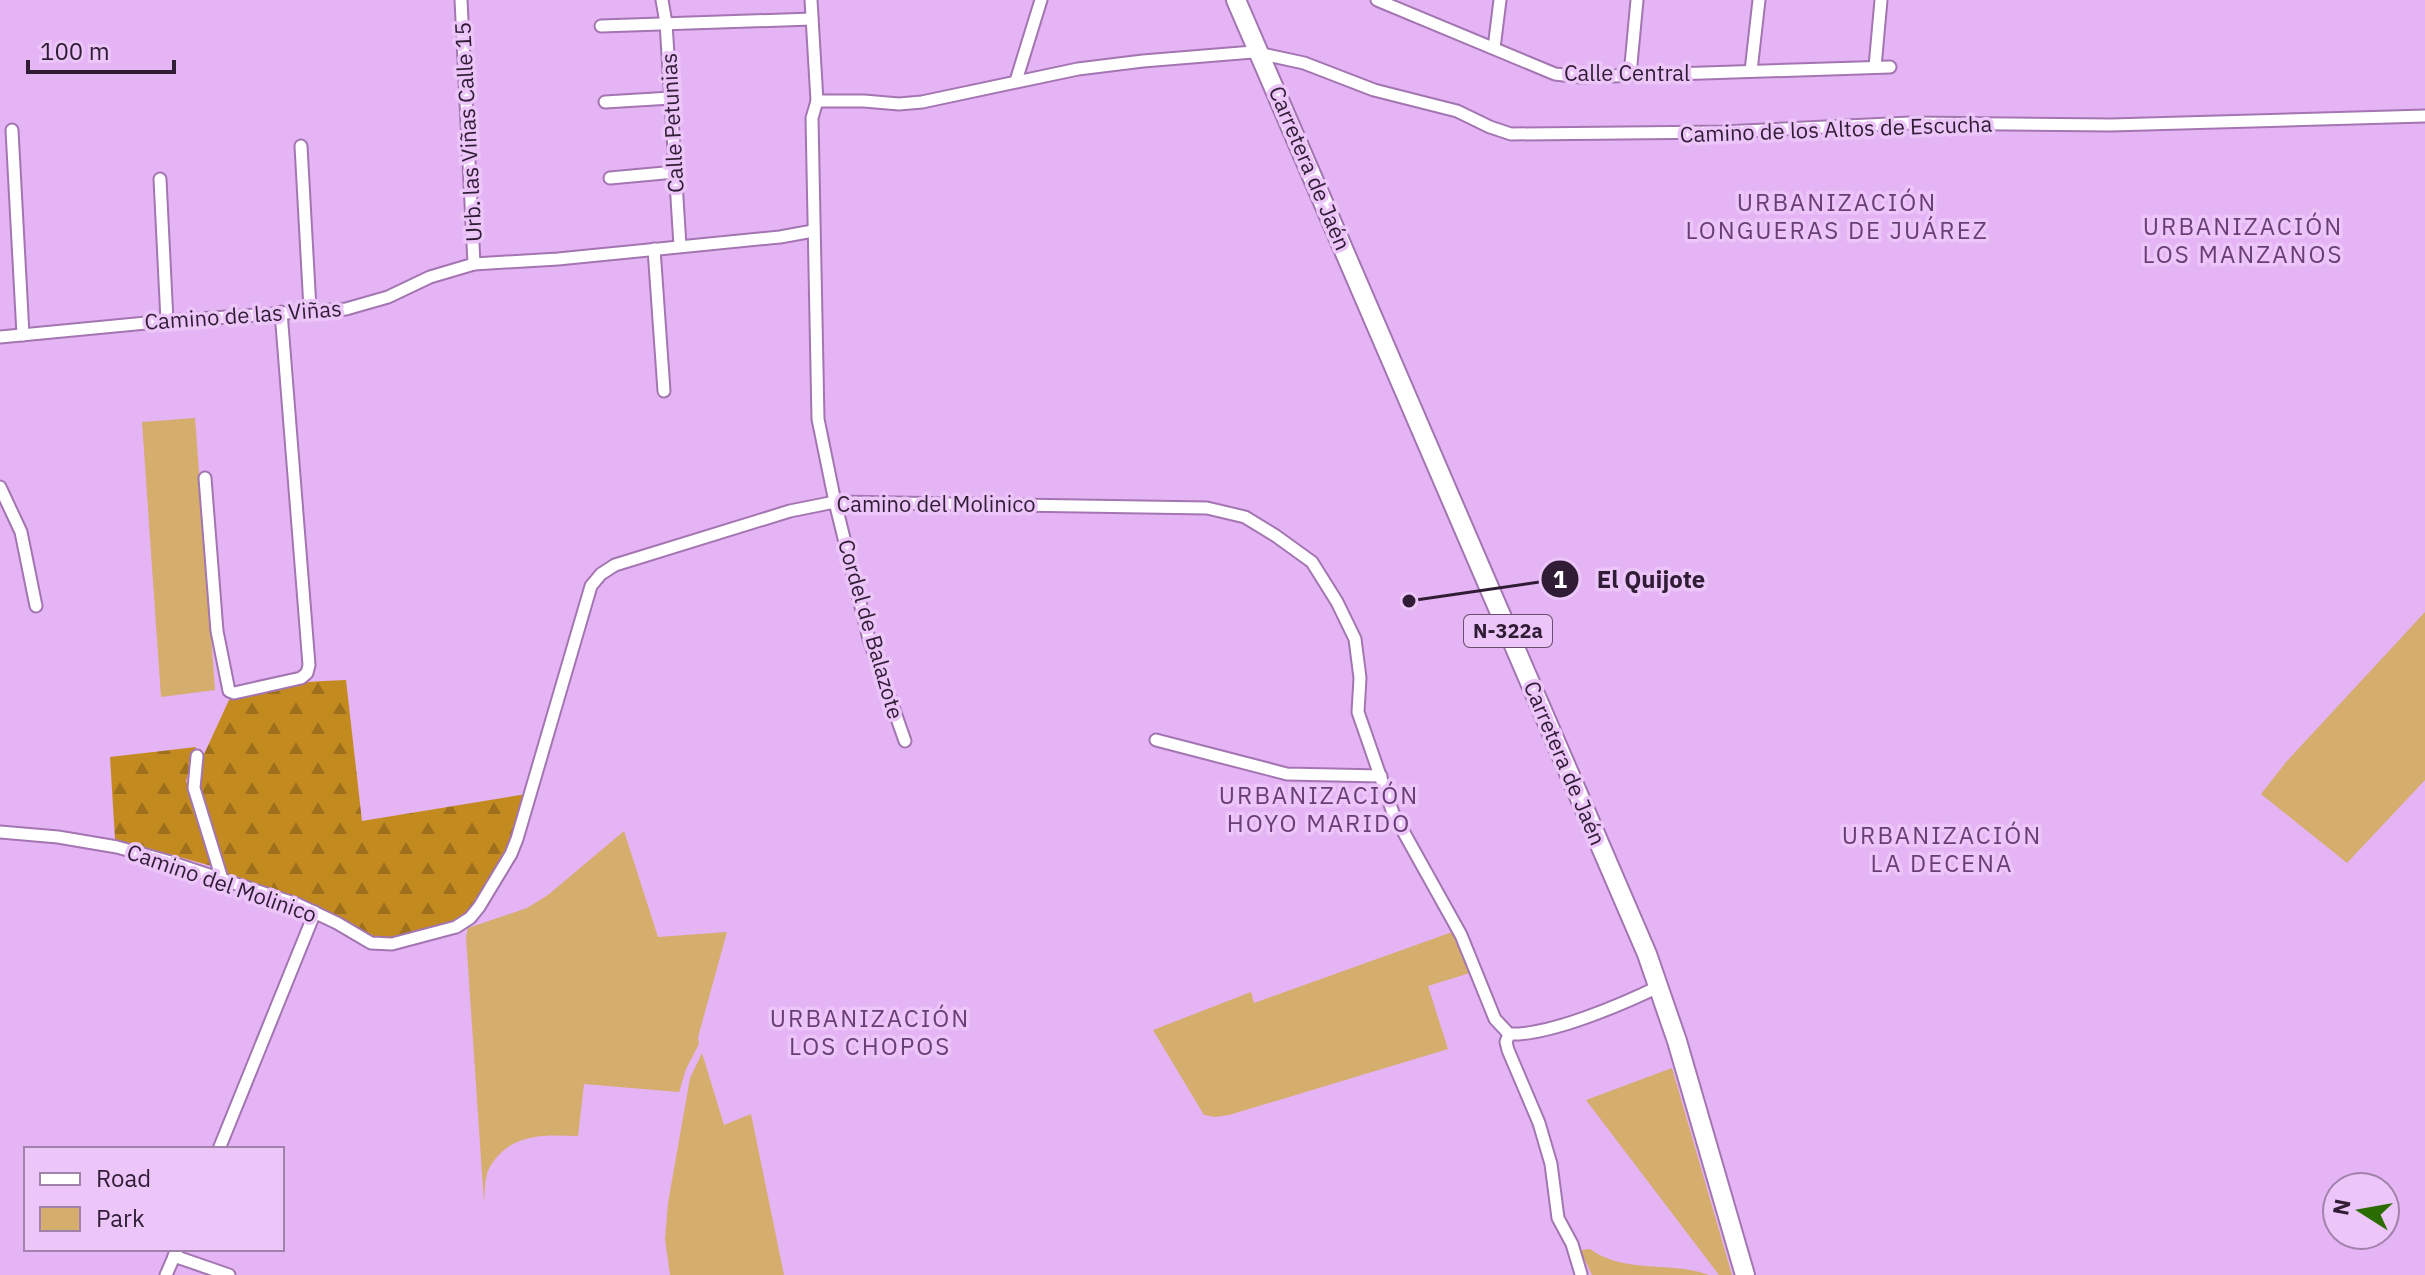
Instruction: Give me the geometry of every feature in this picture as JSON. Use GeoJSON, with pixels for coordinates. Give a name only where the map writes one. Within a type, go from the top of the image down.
{"type":"FeatureCollection","features":[{"type":"Feature","properties":{"kind":"highway","name":"Carretera de Jaén"},"geometry":{"type":"LineString","coordinates":[[1236,0],[1660,986],[1745,1275]]}},
{"type":"Feature","properties":{"kind":"street","name":"Urb. las Viñas Calle 15"},"geometry":{"type":"LineString","coordinates":[[461,0],[474,264]]}},
{"type":"Feature","properties":{"kind":"street","name":"Calle Petunias"},"geometry":{"type":"LineString","coordinates":[[662,0],[680,246]]}},
{"type":"Feature","properties":{"kind":"street","name":"Cordel de Balazote"},"geometry":{"type":"LineString","coordinates":[[811,0],[817,101],[812,118],[818,419],[869,639],[905,741]]}},
{"type":"Feature","properties":{"kind":"street"},"geometry":{"type":"LineString","coordinates":[[1016,81],[1041,0]]}},
{"type":"Feature","properties":{"kind":"street","name":"Calle Central"},"geometry":{"type":"LineString","coordinates":[[1378,0],[1555,74],[1581,77],[1890,67]]}},
{"type":"Feature","properties":{"kind":"street"},"geometry":{"type":"LineString","coordinates":[[1494,48],[1500,0]]}},
{"type":"Feature","properties":{"kind":"street"},"geometry":{"type":"LineString","coordinates":[[1630,75],[1637,0]]}},
{"type":"Feature","properties":{"kind":"street"},"geometry":{"type":"LineString","coordinates":[[1751,71],[1759,0]]}},
{"type":"Feature","properties":{"kind":"street"},"geometry":{"type":"LineString","coordinates":[[1875,67],[1881,0]]}},
{"type":"Feature","properties":{"kind":"street"},"geometry":{"type":"LineString","coordinates":[[601,26],[812,19]]}},
{"type":"Feature","properties":{"kind":"street","name":"Camino de los Altos de Escucha"},"geometry":{"type":"LineString","coordinates":[[817,101],[922,102],[1078,69],[1143,61],[1260,54],[1304,63],[1374,90],[1457,111],[1511,134],[1723,132],[1910,123],[2111,125],[2425,116]]}},
{"type":"Feature","properties":{"kind":"street"},"geometry":{"type":"LineString","coordinates":[[605,102],[671,98]]}},
{"type":"Feature","properties":{"kind":"street"},"geometry":{"type":"LineString","coordinates":[[12,130],[23,335]]}},
{"type":"Feature","properties":{"kind":"street"},"geometry":{"type":"LineString","coordinates":[[301,146],[310,309]]}},
{"type":"Feature","properties":{"kind":"street"},"geometry":{"type":"LineString","coordinates":[[610,178],[675,172]]}},
{"type":"Feature","properties":{"kind":"street"},"geometry":{"type":"LineString","coordinates":[[160,179],[167,321]]}},
{"type":"Feature","properties":{"kind":"street","name":"Camino de las Viñas"},"geometry":{"type":"LineString","coordinates":[[0,337],[310,309],[346,309],[388,297],[430,277],[474,264],[558,259],[813,231]]}},
{"type":"Feature","properties":{"kind":"street"},"geometry":{"type":"LineString","coordinates":[[654,249],[664,391]]}},
{"type":"Feature","properties":{"kind":"street"},"geometry":{"type":"LineString","coordinates":[[205,478],[217,631],[229,691],[234,693],[301,678],[307,673],[309,665],[281,312]]}},
{"type":"Feature","properties":{"kind":"street"},"geometry":{"type":"LineString","coordinates":[[0,487],[21,532],[36,606]]}},
{"type":"Feature","properties":{"kind":"street","name":"Camino del Molinico"},"geometry":{"type":"LineString","coordinates":[[0,832],[58,837],[117,847],[315,912],[371,943],[392,944],[456,927],[470,918],[487,894],[517,839],[585,602],[591,586],[601,574],[615,565],[790,511],[835,502],[1207,508],[1245,517],[1312,562],[1337,602],[1355,639],[1360,678],[1358,712],[1393,813],[1461,935],[1495,1019],[1509,1034]]}},
{"type":"Feature","properties":{"kind":"street"},"geometry":{"type":"LineString","coordinates":[[1156,740],[1287,774],[1381,776]]}},
{"type":"Feature","properties":{"kind":"street"},"geometry":{"type":"LineString","coordinates":[[197,756],[194,788],[222,879]]}},
{"type":"Feature","properties":{"kind":"street"},"geometry":{"type":"LineString","coordinates":[[220,1147],[315,912]]}},
{"type":"Feature","properties":{"kind":"street"},"geometry":{"type":"LineString","coordinates":[[1581,1274],[1572,1244],[1558,1218],[1551,1164],[1539,1123],[1506,1042],[1509,1034],[1541,1032],[1660,986]]}},
{"type":"Feature","properties":{"kind":"street"},"geometry":{"type":"LineString","coordinates":[[166,1275],[176,1252],[229,1275]]}},
{"type":"Feature","properties":{"kind":"green space"},"geometry":{"type":"Polygon","coordinates":[[[195,418],[215,690],[161,697],[142,422],[195,418]]]}},
{"type":"Feature","properties":{"kind":"green space"},"geometry":{"type":"Polygon","coordinates":[[[2425,612],[2425,780],[2347,863],[2261,794],[2287,761],[2425,612]]]}},
{"type":"Feature","properties":{"kind":"green space"},"geometry":{"type":"Polygon","coordinates":[[[346,680],[362,821],[526,794],[510,844],[474,906],[452,923],[394,940],[374,941],[295,899],[225,873],[198,792],[200,763],[229,700],[287,685],[346,680]]]}},
{"type":"Feature","properties":{"kind":"green space"},"geometry":{"type":"Polygon","coordinates":[[[196,747],[186,781],[215,867],[115,839],[110,757],[196,747]]]}},
{"type":"Feature","properties":{"kind":"green space"},"geometry":{"type":"Polygon","coordinates":[[[624,831],[658,937],[727,932],[698,1037],[699,1044],[679,1092],[584,1084],[578,1136],[530,1138],[509,1146],[489,1169],[484,1203],[466,937],[468,928],[527,908],[548,895],[624,831]]]}},
{"type":"Feature","properties":{"kind":"green space"},"geometry":{"type":"Polygon","coordinates":[[[1455,931],[1473,972],[1428,986],[1448,1049],[1215,1117],[1204,1115],[1153,1030],[1251,992],[1254,1003],[1455,931]]]}},
{"type":"Feature","properties":{"kind":"green space"},"geometry":{"type":"Polygon","coordinates":[[[702,1053],[724,1125],[751,1114],[784,1275],[670,1275],[665,1239],[668,1203],[690,1078],[702,1053]]]}},
{"type":"Feature","properties":{"kind":"green space"},"geometry":{"type":"Polygon","coordinates":[[[1672,1068],[1732,1275],[1719,1275],[1586,1100],[1672,1068]]]}},
{"type":"Feature","properties":{"kind":"green space"},"geometry":{"type":"Polygon","coordinates":[[[1590,1249],[1618,1262],[1709,1275],[1592,1275],[1580,1250],[1590,1249]]]}},
{"type":"Feature","properties":{"kind":"place","name":"El Quijote"},"geometry":{"type":"Point","coordinates":[1409,601]}},
{"type":"Feature","properties":{"kind":"district","name":"URBANIZACIÓN LONGUERAS DE JUÁREZ"},"geometry":{"type":"Point","coordinates":[1837,217]}},
{"type":"Feature","properties":{"kind":"district","name":"URBANIZACIÓN LOS MANZANOS"},"geometry":{"type":"Point","coordinates":[2243,241]}},
{"type":"Feature","properties":{"kind":"district","name":"URBANIZACIÓN HOYO MARIDO"},"geometry":{"type":"Point","coordinates":[1319,810]}},
{"type":"Feature","properties":{"kind":"district","name":"URBANIZACIÓN LA DECENA"},"geometry":{"type":"Point","coordinates":[1942,850]}},
{"type":"Feature","properties":{"kind":"district","name":"URBANIZACIÓN LOS CHOPOS"},"geometry":{"type":"Point","coordinates":[870,1033]}}]}
